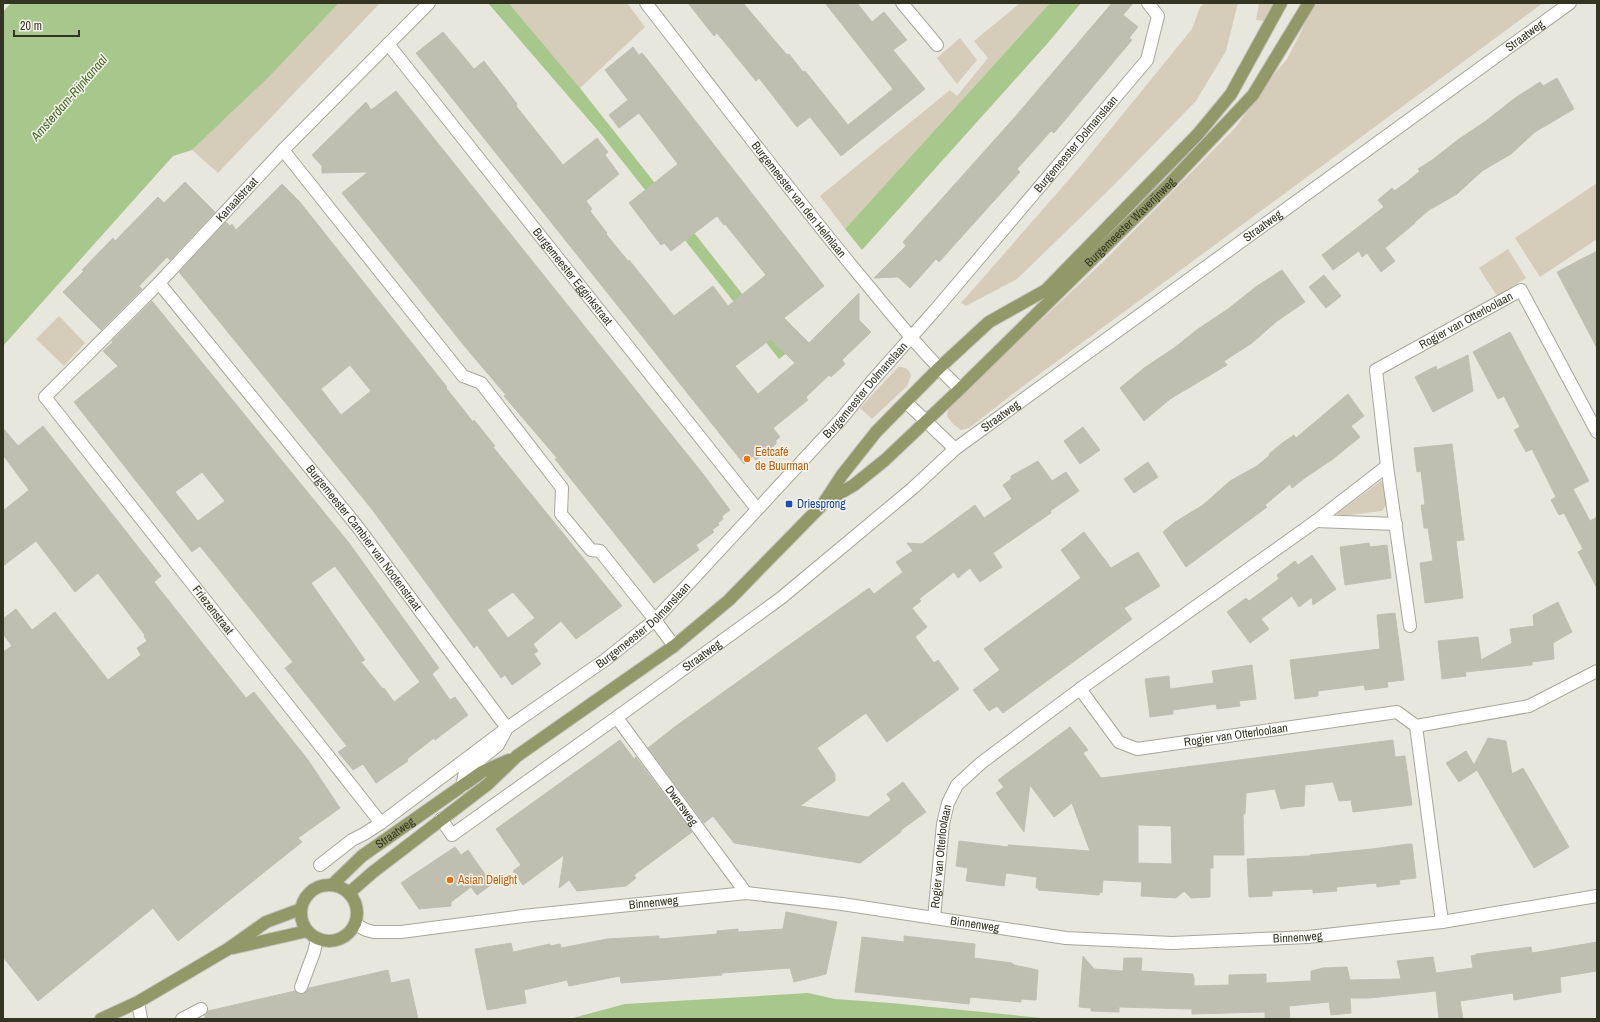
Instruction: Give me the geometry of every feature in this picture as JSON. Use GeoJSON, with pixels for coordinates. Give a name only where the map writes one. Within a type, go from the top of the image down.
{"type":"FeatureCollection","features":[{"type":"Feature","properties":{"kind":"main road","name":"Burgemeester Waverijnweg"},"geometry":{"type":"LineString","coordinates":[[906,402],[938,369],[989,322],[1046,290],[1198,134],[1231,94],[1281,3]]}},
{"type":"Feature","properties":{"kind":"main road","name":"Burgemeester Waverijnweg"},"geometry":{"type":"LineString","coordinates":[[926,420],[960,390],[1167,186],[1252,95],[1309,3]]}},
{"type":"Feature","properties":{"kind":"main road","name":"Straatweg"},"geometry":{"type":"LineString","coordinates":[[349,893],[373,872],[488,784],[517,756],[674,646],[729,600],[823,504],[842,475],[867,442],[906,402]]}},
{"type":"Feature","properties":{"kind":"main road","name":"Straatweg"},"geometry":{"type":"LineString","coordinates":[[823,504],[854,485],[885,460],[926,420]]}},
{"type":"Feature","properties":{"kind":"main road","name":"Straatweg"},"geometry":{"type":"LineString","coordinates":[[332,885],[362,856],[482,772],[517,756]]}},
{"type":"Feature","properties":{"kind":"main road"},"geometry":{"type":"LineString","coordinates":[[332,885],[338,886],[349,893],[355,902],[357,913],[355,924],[351,931],[339,940],[332,941],[317,939],[307,931],[303,924],[301,909],[303,902],[310,892],[320,886],[332,885]]}},
{"type":"Feature","properties":{"kind":"main road"},"geometry":{"type":"LineString","coordinates":[[101,1019],[138,1002],[228,949],[266,922],[301,909]]}},
{"type":"Feature","properties":{"kind":"main road"},"geometry":{"type":"LineString","coordinates":[[228,949],[307,931]]}},
{"type":"Feature","properties":{"kind":"street","name":"Kanaalstraat"},"geometry":{"type":"LineString","coordinates":[[45,397],[159,284],[283,150],[429,3]]}},
{"type":"Feature","properties":{"kind":"street","name":"Burgemeester van den Helmlaan"},"geometry":{"type":"LineString","coordinates":[[646,3],[800,203],[911,338],[938,369],[960,390]]}},
{"type":"Feature","properties":{"kind":"street"},"geometry":{"type":"LineString","coordinates":[[902,3],[937,45]]}},
{"type":"Feature","properties":{"kind":"street","name":"Burgemeester Dolmanslaan"},"geometry":{"type":"LineString","coordinates":[[507,728],[605,660],[655,620],[814,449],[911,338],[1147,60],[1158,16],[1148,3]]}},
{"type":"Feature","properties":{"kind":"street","name":"Straatweg"},"geometry":{"type":"LineString","coordinates":[[441,819],[452,835],[616,718],[781,598],[913,488],[954,449],[1570,3]]}},
{"type":"Feature","properties":{"kind":"street","name":"Burgemeester Egginkstraat"},"geometry":{"type":"LineString","coordinates":[[388,44],[757,509]]}},
{"type":"Feature","properties":{"kind":"street","name":"Straatweg"},"geometry":{"type":"LineString","coordinates":[[283,150],[463,376],[481,383],[562,488],[561,514],[590,550],[600,551],[674,646]]}},
{"type":"Feature","properties":{"kind":"street","name":"Burgemeester Cambier van Nootenstraat"},"geometry":{"type":"LineString","coordinates":[[159,284],[357,526],[507,728]]}},
{"type":"Feature","properties":{"kind":"street","name":"Rogier van Otterloolaan"},"geometry":{"type":"LineString","coordinates":[[1410,626],[1387,466],[1376,370],[1521,290],[1597,432]]}},
{"type":"Feature","properties":{"kind":"street","name":"Friezenstraat"},"geometry":{"type":"LineString","coordinates":[[45,397],[381,823]]}},
{"type":"Feature","properties":{"kind":"street"},"geometry":{"type":"LineString","coordinates":[[906,402],[954,449]]}},
{"type":"Feature","properties":{"kind":"street","name":"Rogier van Otterloolaan"},"geometry":{"type":"LineString","coordinates":[[934,918],[943,824],[948,803],[956,784],[981,763],[1080,689],[1316,520],[1387,466]]}},
{"type":"Feature","properties":{"kind":"street"},"geometry":{"type":"LineString","coordinates":[[1316,520],[1396,524]]}},
{"type":"Feature","properties":{"kind":"street"},"geometry":{"type":"LineString","coordinates":[[1442,922],[1416,726],[1529,706],[1597,671]]}},
{"type":"Feature","properties":{"kind":"street","name":"Rogier van Otterloolaan"},"geometry":{"type":"LineString","coordinates":[[1080,689],[1119,742],[1137,749],[1397,712],[1416,726]]}},
{"type":"Feature","properties":{"kind":"street","name":"Dwarsweg"},"geometry":{"type":"LineString","coordinates":[[616,718],[746,894]]}},
{"type":"Feature","properties":{"kind":"street"},"geometry":{"type":"LineString","coordinates":[[320,865],[352,840],[381,823],[507,728]]}},
{"type":"Feature","properties":{"kind":"street"},"geometry":{"type":"LineString","coordinates":[[462,786],[465,772],[498,745],[507,728]]}},
{"type":"Feature","properties":{"kind":"street","name":"Binnenweg"},"geometry":{"type":"LineString","coordinates":[[355,924],[366,930],[374,932],[401,932],[508,918],[746,894],[842,904],[1066,938],[1172,943],[1308,936],[1442,922],[1597,896]]}},
{"type":"Feature","properties":{"kind":"street"},"geometry":{"type":"LineString","coordinates":[[301,987],[314,952],[317,939]]}},
{"type":"Feature","properties":{"kind":"street"},"geometry":{"type":"LineString","coordinates":[[138,1002],[141,1019]]}},
{"type":"Feature","properties":{"kind":"street"},"geometry":{"type":"LineString","coordinates":[[182,1019],[201,1009]]}},
{"type":"Feature","properties":{"kind":"shaded area"},"geometry":{"type":"Polygon","coordinates":[[[339,3],[380,3],[218,173],[192,150],[268,78],[339,3]]]}},
{"type":"Feature","properties":{"kind":"shaded area"},"geometry":{"type":"Polygon","coordinates":[[[509,3],[627,3],[645,27],[580,88],[509,3]]]}},
{"type":"Feature","properties":{"kind":"shaded area"},"geometry":{"type":"Polygon","coordinates":[[[1020,3],[1050,3],[845,229],[820,196],[950,90],[957,96],[988,58],[974,41],[1020,3]]]}},
{"type":"Feature","properties":{"kind":"shaded area"},"geometry":{"type":"Polygon","coordinates":[[[1205,3],[1238,3],[1226,51],[1196,101],[1112,187],[1017,279],[966,306],[961,303],[1079,168],[1192,29],[1200,7],[1205,3]]]}},
{"type":"Feature","properties":{"kind":"shaded area"},"geometry":{"type":"Polygon","coordinates":[[[1259,3],[1274,3],[1265,21],[1256,20],[1259,3]]]}},
{"type":"Feature","properties":{"kind":"shaded area"},"geometry":{"type":"Polygon","coordinates":[[[1317,3],[1543,3],[1022,387],[969,428],[961,430],[953,424],[947,416],[949,406],[1105,260],[1236,127],[1268,81],[1287,59],[1311,10],[1317,3]]]}},
{"type":"Feature","properties":{"kind":"shaded area"},"geometry":{"type":"Polygon","coordinates":[[[960,38],[977,60],[957,84],[937,58],[960,38]]]}},
{"type":"Feature","properties":{"kind":"shaded area"},"geometry":{"type":"Polygon","coordinates":[[[1597,183],[1597,239],[1540,277],[1515,238],[1597,183]]]}},
{"type":"Feature","properties":{"kind":"shaded area"},"geometry":{"type":"Polygon","coordinates":[[[1508,249],[1526,278],[1497,296],[1479,268],[1508,249]]]}},
{"type":"Feature","properties":{"kind":"shaded area"},"geometry":{"type":"Polygon","coordinates":[[[59,316],[85,343],[64,366],[36,339],[59,316]]]}},
{"type":"Feature","properties":{"kind":"shaded area"},"geometry":{"type":"Polygon","coordinates":[[[898,367],[906,368],[910,373],[911,376],[907,386],[872,419],[860,408],[898,367]]]}},
{"type":"Feature","properties":{"kind":"shaded area"},"geometry":{"type":"Polygon","coordinates":[[[1384,480],[1387,504],[1382,511],[1341,516],[1337,515],[1339,512],[1384,480]]]}},
{"type":"Feature","properties":{"kind":"water","name":"Amsterdam-Rijnkanaal"},"geometry":{"type":"Polygon","coordinates":[[[11,3],[339,3],[268,78],[192,150],[173,156],[3,346],[3,12],[11,3]]]}},
{"type":"Feature","properties":{"kind":"water"},"geometry":{"type":"Polygon","coordinates":[[[488,3],[509,3],[580,88],[788,352],[779,359],[600,133],[488,3]]]}},
{"type":"Feature","properties":{"kind":"water"},"geometry":{"type":"Polygon","coordinates":[[[1050,3],[1081,3],[1047,44],[862,250],[845,229],[1050,3]]]}},
{"type":"Feature","properties":{"kind":"water"},"geometry":{"type":"Polygon","coordinates":[[[808,993],[835,999],[1052,1019],[569,1019],[625,1004],[808,993]]]}},
{"type":"Feature","properties":{"kind":"building"},"geometry":{"type":"Polygon","coordinates":[[[688,3],[743,3],[787,55],[789,54],[803,72],[805,71],[848,125],[893,89],[825,3],[857,3],[872,22],[884,12],[907,40],[893,50],[925,89],[841,156],[810,117],[797,127],[759,78],[756,81],[717,33],[714,36],[688,3]]]}},
{"type":"Feature","properties":{"kind":"building"},"geometry":{"type":"Polygon","coordinates":[[[1112,3],[1133,3],[1123,15],[1138,27],[1129,38],[1132,40],[1054,133],[1051,131],[1017,169],[1020,172],[939,262],[936,259],[910,288],[898,277],[874,278],[906,246],[903,242],[1015,117],[1112,3]]]}},
{"type":"Feature","properties":{"kind":"building"},"geometry":{"type":"Polygon","coordinates":[[[443,32],[474,69],[484,61],[517,104],[516,106],[563,165],[597,138],[608,152],[605,155],[619,174],[586,201],[592,209],[590,211],[607,233],[606,234],[674,316],[713,286],[728,306],[766,275],[725,224],[724,225],[717,216],[671,251],[664,243],[661,245],[629,203],[678,164],[639,113],[619,128],[609,115],[628,100],[605,70],[633,47],[639,55],[642,53],[651,64],[824,286],[784,318],[809,343],[859,293],[859,320],[871,332],[842,360],[845,364],[831,377],[829,375],[806,397],[808,400],[773,428],[780,437],[776,440],[776,444],[756,460],[753,456],[744,464],[416,53],[443,32]],[[771,339],[735,366],[758,394],[795,363],[771,339]]]}},
{"type":"Feature","properties":{"kind":"building"},"geometry":{"type":"Polygon","coordinates":[[[1557,78],[1574,109],[1535,132],[1511,154],[1482,171],[1457,194],[1429,210],[1385,248],[1395,261],[1381,272],[1367,253],[1362,257],[1359,251],[1333,270],[1322,255],[1384,207],[1378,200],[1392,188],[1394,191],[1407,182],[1420,171],[1418,169],[1486,121],[1515,98],[1540,82],[1543,86],[1557,78]]]}},
{"type":"Feature","properties":{"kind":"building"},"geometry":{"type":"Polygon","coordinates":[[[396,91],[703,474],[730,510],[722,516],[723,519],[718,523],[719,525],[712,530],[714,532],[696,545],[699,550],[654,583],[555,459],[557,458],[504,396],[506,395],[466,348],[342,193],[368,172],[322,173],[322,166],[312,155],[366,102],[371,110],[396,91]]]}},
{"type":"Feature","properties":{"kind":"building"},"geometry":{"type":"Polygon","coordinates":[[[185,182],[215,212],[170,260],[167,257],[139,286],[142,289],[101,330],[63,292],[113,238],[115,241],[158,197],[164,203],[185,182]]]}},
{"type":"Feature","properties":{"kind":"building"},"geometry":{"type":"Polygon","coordinates":[[[282,184],[299,201],[447,387],[446,388],[473,422],[474,420],[495,446],[493,447],[622,606],[576,639],[561,621],[533,644],[538,651],[534,654],[541,664],[512,685],[505,675],[501,678],[477,645],[474,648],[371,508],[179,272],[226,222],[230,226],[232,224],[236,230],[282,184]],[[350,365],[321,389],[341,415],[371,391],[350,365]],[[513,592],[487,610],[508,638],[535,618],[513,592]]]}},
{"type":"Feature","properties":{"kind":"building"},"geometry":{"type":"Polygon","coordinates":[[[1597,251],[1597,348],[1557,272],[1597,251]]]}},
{"type":"Feature","properties":{"kind":"building"},"geometry":{"type":"Polygon","coordinates":[[[1282,270],[1305,302],[1277,321],[1252,343],[1224,361],[1227,365],[1170,399],[1144,421],[1120,388],[1144,368],[1228,309],[1257,286],[1282,270]]]}},
{"type":"Feature","properties":{"kind":"building"},"geometry":{"type":"Polygon","coordinates":[[[1324,275],[1341,296],[1326,308],[1309,287],[1324,275]]]}},
{"type":"Feature","properties":{"kind":"building"},"geometry":{"type":"Polygon","coordinates":[[[152,301],[349,543],[439,668],[432,674],[450,700],[455,697],[468,715],[435,740],[434,738],[407,759],[408,761],[376,783],[363,764],[353,770],[338,752],[347,746],[285,668],[293,662],[200,546],[192,552],[74,402],[118,366],[103,351],[113,342],[112,341],[152,301]],[[202,472],[175,492],[198,521],[225,501],[202,472]],[[335,566],[311,583],[365,660],[361,662],[394,702],[420,682],[335,566]]]}},
{"type":"Feature","properties":{"kind":"building"},"geometry":{"type":"Polygon","coordinates":[[[1510,332],[1589,481],[1573,489],[1590,521],[1597,517],[1597,588],[1578,552],[1583,549],[1564,513],[1559,515],[1551,500],[1556,497],[1532,449],[1526,452],[1514,430],[1520,427],[1504,396],[1498,399],[1473,352],[1510,332]]]}},
{"type":"Feature","properties":{"kind":"building"},"geometry":{"type":"Polygon","coordinates":[[[1468,355],[1473,391],[1433,412],[1415,377],[1436,366],[1437,370],[1468,355]]]}},
{"type":"Feature","properties":{"kind":"building"},"geometry":{"type":"Polygon","coordinates":[[[1348,394],[1364,416],[1351,426],[1360,437],[1333,459],[1292,488],[1290,484],[1265,505],[1267,507],[1186,567],[1163,532],[1175,522],[1203,505],[1230,481],[1257,466],[1281,444],[1294,435],[1296,438],[1348,394]]]}},
{"type":"Feature","properties":{"kind":"building"},"geometry":{"type":"Polygon","coordinates":[[[43,426],[161,576],[154,582],[246,698],[254,692],[308,760],[340,808],[298,838],[302,842],[178,941],[153,908],[38,1001],[3,957],[3,652],[12,646],[3,634],[3,619],[16,609],[32,630],[55,612],[108,680],[141,655],[137,648],[147,641],[144,636],[145,635],[98,573],[75,592],[36,541],[3,566],[3,511],[29,490],[3,455],[3,428],[18,446],[43,426]]]}},
{"type":"Feature","properties":{"kind":"building"},"geometry":{"type":"Polygon","coordinates":[[[1083,427],[1100,450],[1080,464],[1064,441],[1083,427]]]}},
{"type":"Feature","properties":{"kind":"building"},"geometry":{"type":"Polygon","coordinates":[[[1452,444],[1464,540],[1456,541],[1463,598],[1425,603],[1420,563],[1433,561],[1428,528],[1424,528],[1421,505],[1425,505],[1421,471],[1417,472],[1414,448],[1452,444]]]}},
{"type":"Feature","properties":{"kind":"building"},"geometry":{"type":"Polygon","coordinates":[[[1038,461],[1052,481],[1066,472],[1079,491],[1050,511],[1051,513],[993,553],[1002,567],[980,582],[970,568],[958,578],[954,572],[919,599],[921,601],[912,608],[927,627],[915,637],[934,663],[938,660],[959,689],[887,742],[866,713],[817,748],[835,774],[835,781],[800,806],[868,817],[891,800],[887,794],[903,782],[926,812],[860,863],[734,843],[713,816],[704,823],[648,748],[676,726],[869,588],[874,594],[903,572],[896,562],[913,551],[907,543],[922,544],[975,505],[984,518],[1012,499],[1003,485],[1011,479],[1011,476],[1038,461]]]}},
{"type":"Feature","properties":{"kind":"building"},"geometry":{"type":"Polygon","coordinates":[[[1148,462],[1158,477],[1134,493],[1124,479],[1148,462]]]}},
{"type":"Feature","properties":{"kind":"building"},"geometry":{"type":"Polygon","coordinates":[[[1084,532],[1111,568],[1138,552],[1160,586],[1124,608],[1132,619],[1117,630],[1003,713],[997,706],[989,711],[973,690],[1000,670],[984,649],[1081,578],[1061,550],[1084,532]]]}},
{"type":"Feature","properties":{"kind":"building"},"geometry":{"type":"Polygon","coordinates":[[[1369,543],[1370,547],[1387,545],[1391,578],[1345,585],[1340,547],[1369,543]]]}},
{"type":"Feature","properties":{"kind":"building"},"geometry":{"type":"Polygon","coordinates":[[[1312,555],[1336,589],[1313,605],[1312,597],[1299,607],[1292,596],[1261,619],[1269,629],[1250,643],[1227,612],[1246,598],[1249,601],[1279,579],[1277,575],[1295,561],[1298,565],[1312,555]]]}},
{"type":"Feature","properties":{"kind":"building"},"geometry":{"type":"Polygon","coordinates":[[[1558,602],[1572,632],[1553,643],[1554,659],[1532,662],[1532,665],[1465,672],[1466,676],[1442,679],[1438,641],[1478,637],[1481,660],[1512,643],[1510,629],[1534,626],[1533,615],[1558,602]]]}},
{"type":"Feature","properties":{"kind":"building"},"geometry":{"type":"Polygon","coordinates":[[[1395,613],[1404,680],[1387,682],[1388,687],[1365,690],[1364,685],[1318,691],[1318,696],[1295,699],[1290,660],[1380,649],[1377,615],[1395,613]]]}},
{"type":"Feature","properties":{"kind":"building"},"geometry":{"type":"Polygon","coordinates":[[[1252,665],[1256,699],[1239,701],[1240,706],[1217,709],[1216,704],[1173,710],[1173,714],[1150,717],[1145,679],[1169,676],[1170,689],[1214,683],[1212,671],[1252,665]]]}},
{"type":"Feature","properties":{"kind":"building"},"geometry":{"type":"Polygon","coordinates":[[[1070,727],[1088,750],[1083,753],[1101,778],[1393,740],[1395,757],[1405,756],[1412,805],[1353,812],[1351,800],[1339,801],[1333,782],[1305,785],[1304,806],[1281,809],[1275,789],[1246,793],[1245,814],[1243,814],[1244,855],[1213,855],[1213,868],[1210,868],[1210,897],[1191,898],[1184,891],[1176,898],[1141,896],[1142,882],[1103,880],[1102,893],[1100,892],[1099,895],[1038,890],[1039,888],[1036,888],[1037,877],[1006,873],[1004,886],[966,881],[968,868],[956,866],[959,841],[1008,847],[1008,845],[1090,851],[1072,803],[1054,817],[1030,785],[1024,832],[996,793],[1004,787],[998,780],[1070,727]],[[1138,825],[1138,863],[1172,864],[1171,826],[1138,825]]]}},
{"type":"Feature","properties":{"kind":"building"},"geometry":{"type":"Polygon","coordinates":[[[1488,738],[1506,741],[1512,774],[1523,768],[1569,847],[1534,868],[1477,770],[1459,782],[1446,763],[1466,751],[1474,765],[1488,738]]]}},
{"type":"Feature","properties":{"kind":"building"},"geometry":{"type":"Polygon","coordinates":[[[620,740],[634,759],[636,757],[692,832],[634,875],[636,878],[626,886],[577,891],[569,880],[559,888],[564,855],[523,885],[513,871],[521,865],[496,829],[620,740]]]}},
{"type":"Feature","properties":{"kind":"building"},"geometry":{"type":"Polygon","coordinates":[[[1412,844],[1416,878],[1399,880],[1400,884],[1377,887],[1376,883],[1336,887],[1337,891],[1313,893],[1313,889],[1272,891],[1272,896],[1249,897],[1247,859],[1310,856],[1412,844]]]}},
{"type":"Feature","properties":{"kind":"building"},"geometry":{"type":"Polygon","coordinates":[[[455,847],[461,855],[468,850],[492,884],[477,895],[471,887],[451,902],[451,906],[419,909],[401,883],[455,847]]]}},
{"type":"Feature","properties":{"kind":"building"},"geometry":{"type":"Polygon","coordinates":[[[786,912],[837,922],[826,974],[794,982],[790,968],[621,983],[620,976],[569,986],[567,980],[524,990],[526,1003],[487,1010],[475,949],[511,943],[513,952],[550,944],[550,946],[560,944],[561,948],[607,939],[659,936],[659,939],[717,934],[717,931],[738,929],[738,932],[783,929],[786,912]]]}},
{"type":"Feature","properties":{"kind":"building"},"geometry":{"type":"Polygon","coordinates":[[[904,936],[975,944],[974,958],[1012,963],[1014,965],[1038,970],[1036,1000],[1021,999],[1021,1002],[970,997],[969,1004],[855,992],[862,937],[904,942],[904,936]]]}},
{"type":"Feature","properties":{"kind":"building"},"geometry":{"type":"Polygon","coordinates":[[[1597,942],[1597,971],[1560,977],[1561,992],[1514,1000],[1513,993],[1460,1001],[1463,1019],[1439,1019],[1436,991],[1370,998],[1350,998],[1351,1013],[1331,1015],[1329,1002],[1289,1006],[1290,1019],[1265,1019],[1265,1012],[1192,1014],[1192,1009],[1119,1007],[1119,1012],[1091,1011],[1091,1008],[1079,1007],[1083,956],[1094,969],[1123,971],[1124,958],[1142,958],[1141,971],[1193,974],[1194,986],[1229,985],[1229,975],[1266,974],[1266,983],[1311,981],[1311,971],[1323,968],[1347,967],[1350,980],[1401,979],[1397,961],[1433,957],[1436,973],[1473,968],[1471,956],[1476,954],[1531,947],[1532,953],[1597,942]]]}},
{"type":"Feature","properties":{"kind":"building"},"geometry":{"type":"Polygon","coordinates":[[[388,970],[391,983],[409,979],[418,1019],[205,1019],[205,1015],[208,1011],[295,991],[298,994],[303,994],[309,988],[388,970]]]}},
{"type":"Feature","properties":{"kind":"place","name":"Eetcafé de Buurman"},"geometry":{"type":"Point","coordinates":[747,459]}},
{"type":"Feature","properties":{"kind":"place","name":"Driesprong"},"geometry":{"type":"Point","coordinates":[789,504]}},
{"type":"Feature","properties":{"kind":"place","name":"Asian Delight"},"geometry":{"type":"Point","coordinates":[450,880]}}]}
